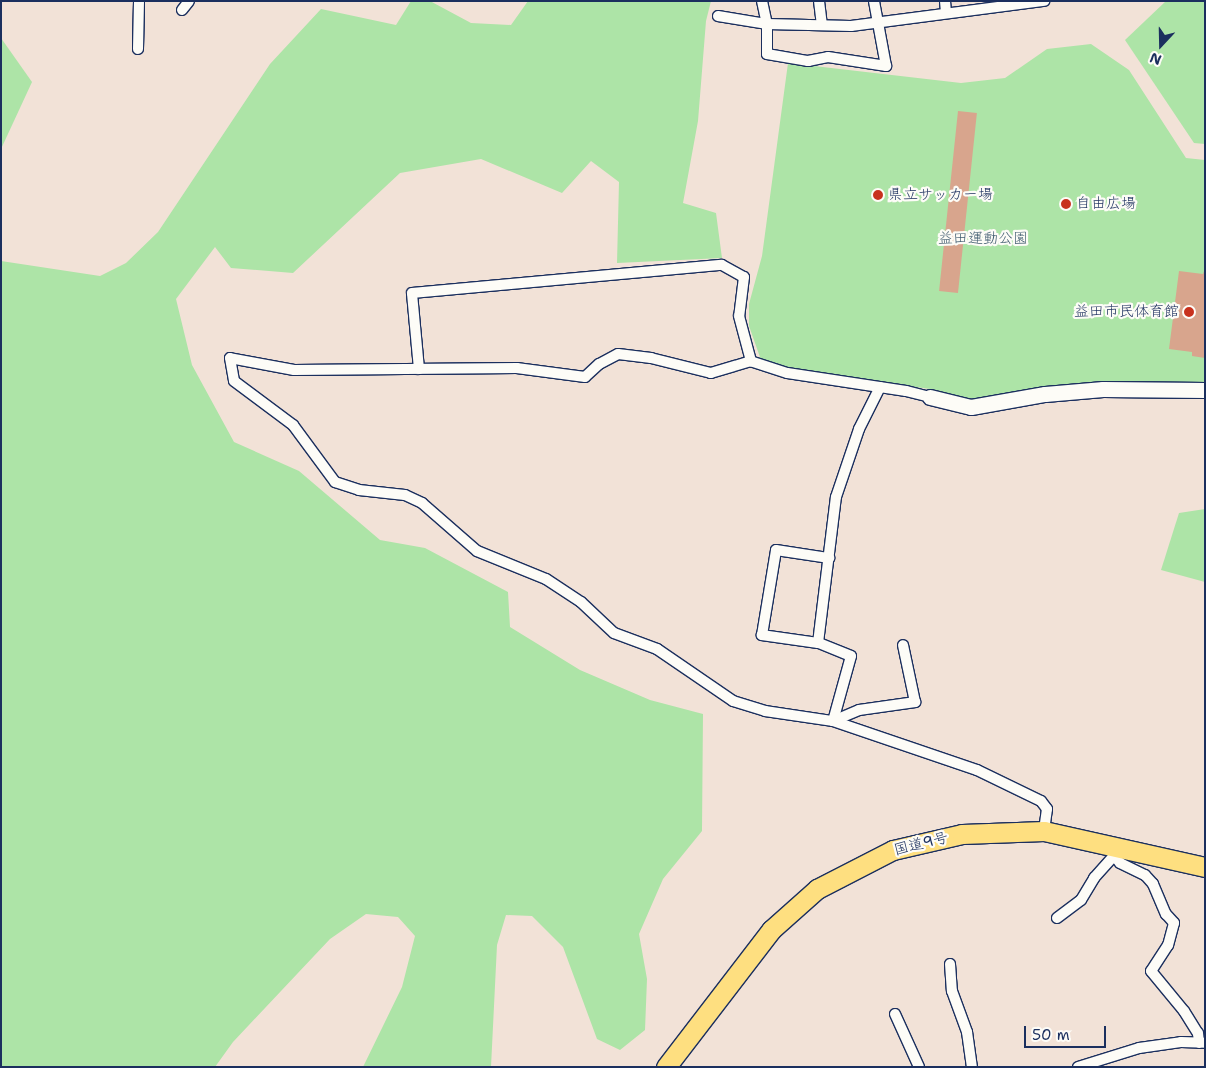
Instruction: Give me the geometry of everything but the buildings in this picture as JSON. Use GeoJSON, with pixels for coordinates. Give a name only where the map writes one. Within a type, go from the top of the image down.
{"type":"FeatureCollection","features":[{"type":"Feature","properties":{"kind":"highway","name":"国道9号"},"geometry":{"type":"LineString","coordinates":[[666,1067],[771,930],[817,889],[893,850],[962,834],[1044,831],[1114,851],[1205,867]]}},
{"type":"Feature","properties":{"kind":"street"},"geometry":{"type":"LineString","coordinates":[[138,49],[139,1]]}},
{"type":"Feature","properties":{"kind":"street"},"geometry":{"type":"LineString","coordinates":[[182,10],[189,1]]}},
{"type":"Feature","properties":{"kind":"street"},"geometry":{"type":"LineString","coordinates":[[762,1],[767,24],[767,54],[808,61],[828,57],[886,66],[876,21],[874,1]]}},
{"type":"Feature","properties":{"kind":"street"},"geometry":{"type":"LineString","coordinates":[[819,1],[822,25]]}},
{"type":"Feature","properties":{"kind":"street"},"geometry":{"type":"LineString","coordinates":[[945,1],[946,13]]}},
{"type":"Feature","properties":{"kind":"street"},"geometry":{"type":"LineString","coordinates":[[718,16],[767,24],[851,26],[876,21],[1044,1]]}},
{"type":"Feature","properties":{"kind":"street"},"geometry":{"type":"LineString","coordinates":[[419,369],[412,293],[722,265],[744,278],[740,316],[751,361]]}},
{"type":"Feature","properties":{"kind":"street"},"geometry":{"type":"LineString","coordinates":[[1044,831],[1048,809],[1041,801],[977,770],[833,721],[765,711],[732,701],[657,649],[614,633],[581,602],[546,579],[477,551],[422,504],[405,495],[359,490],[335,482],[293,426],[234,381],[230,358],[294,370],[517,368],[585,377],[599,364],[618,354],[651,358],[711,373],[751,361],[787,373],[880,388],[970,408],[1045,394],[1103,389],[1205,390]]}},
{"type":"Feature","properties":{"kind":"street"},"geometry":{"type":"LineString","coordinates":[[818,643],[836,497],[859,429],[880,388]]}},
{"type":"Feature","properties":{"kind":"street"},"geometry":{"type":"LineString","coordinates":[[828,558],[776,550],[762,635],[818,643],[851,656],[833,721]]}},
{"type":"Feature","properties":{"kind":"street"},"geometry":{"type":"LineString","coordinates":[[833,721],[859,710],[914,702],[903,644]]}},
{"type":"Feature","properties":{"kind":"street"},"geometry":{"type":"LineString","coordinates":[[1058,918],[1081,900],[1094,878],[1114,851],[1120,863],[1145,875],[1174,924],[1168,945],[1151,971],[1184,1011],[1202,1043],[1138,1048],[1078,1067]]}},
{"type":"Feature","properties":{"kind":"street"},"geometry":{"type":"LineString","coordinates":[[950,964],[952,991],[967,1032],[972,1067]]}},
{"type":"Feature","properties":{"kind":"street"},"geometry":{"type":"LineString","coordinates":[[895,1014],[919,1067]]}},
{"type":"Feature","properties":{"kind":"green space"},"geometry":{"type":"Polygon","coordinates":[[[411,1],[430,1],[471,23],[511,25],[528,1],[711,1],[706,21],[698,121],[683,203],[716,213],[722,258],[617,263],[619,182],[591,161],[562,193],[481,159],[400,173],[293,273],[231,268],[215,247],[176,299],[192,365],[234,442],[299,471],[380,540],[425,548],[508,592],[510,627],[580,670],[650,700],[703,714],[702,831],[663,879],[639,934],[647,979],[645,1030],[620,1050],[597,1039],[563,947],[532,916],[506,915],[497,945],[491,1067],[363,1067],[402,987],[415,936],[398,917],[366,914],[330,939],[233,1042],[215,1067],[1,1067],[1,261],[100,276],[126,263],[158,232],[270,64],[321,9],[396,25],[411,1]]]}},
{"type":"Feature","properties":{"kind":"green space"},"geometry":{"type":"Polygon","coordinates":[[[1166,1],[1205,1],[1205,144],[1194,143],[1125,40],[1166,1]]]}},
{"type":"Feature","properties":{"kind":"green space"},"geometry":{"type":"Polygon","coordinates":[[[1,38],[32,82],[1,149],[1,38]]]}},
{"type":"Feature","properties":{"kind":"green space","name":"益田運動公園"},"geometry":{"type":"Polygon","coordinates":[[[1091,44],[1129,70],[1186,158],[1205,160],[1205,385],[1148,382],[1096,383],[973,400],[930,389],[787,369],[761,360],[749,326],[749,304],[762,256],[788,63],[961,83],[1005,78],[1047,49],[1091,44]]]}},
{"type":"Feature","properties":{"kind":"green space"},"geometry":{"type":"Polygon","coordinates":[[[1205,509],[1205,582],[1161,570],[1179,513],[1205,509]]]}},
{"type":"Feature","properties":{"kind":"place","name":"県立サッカー場"},"geometry":{"type":"Point","coordinates":[878,195]}},
{"type":"Feature","properties":{"kind":"place","name":"自由広場"},"geometry":{"type":"Point","coordinates":[1066,204]}},
{"type":"Feature","properties":{"kind":"place","name":"益田市民体育館"},"geometry":{"type":"Point","coordinates":[1189,312]}}]}
